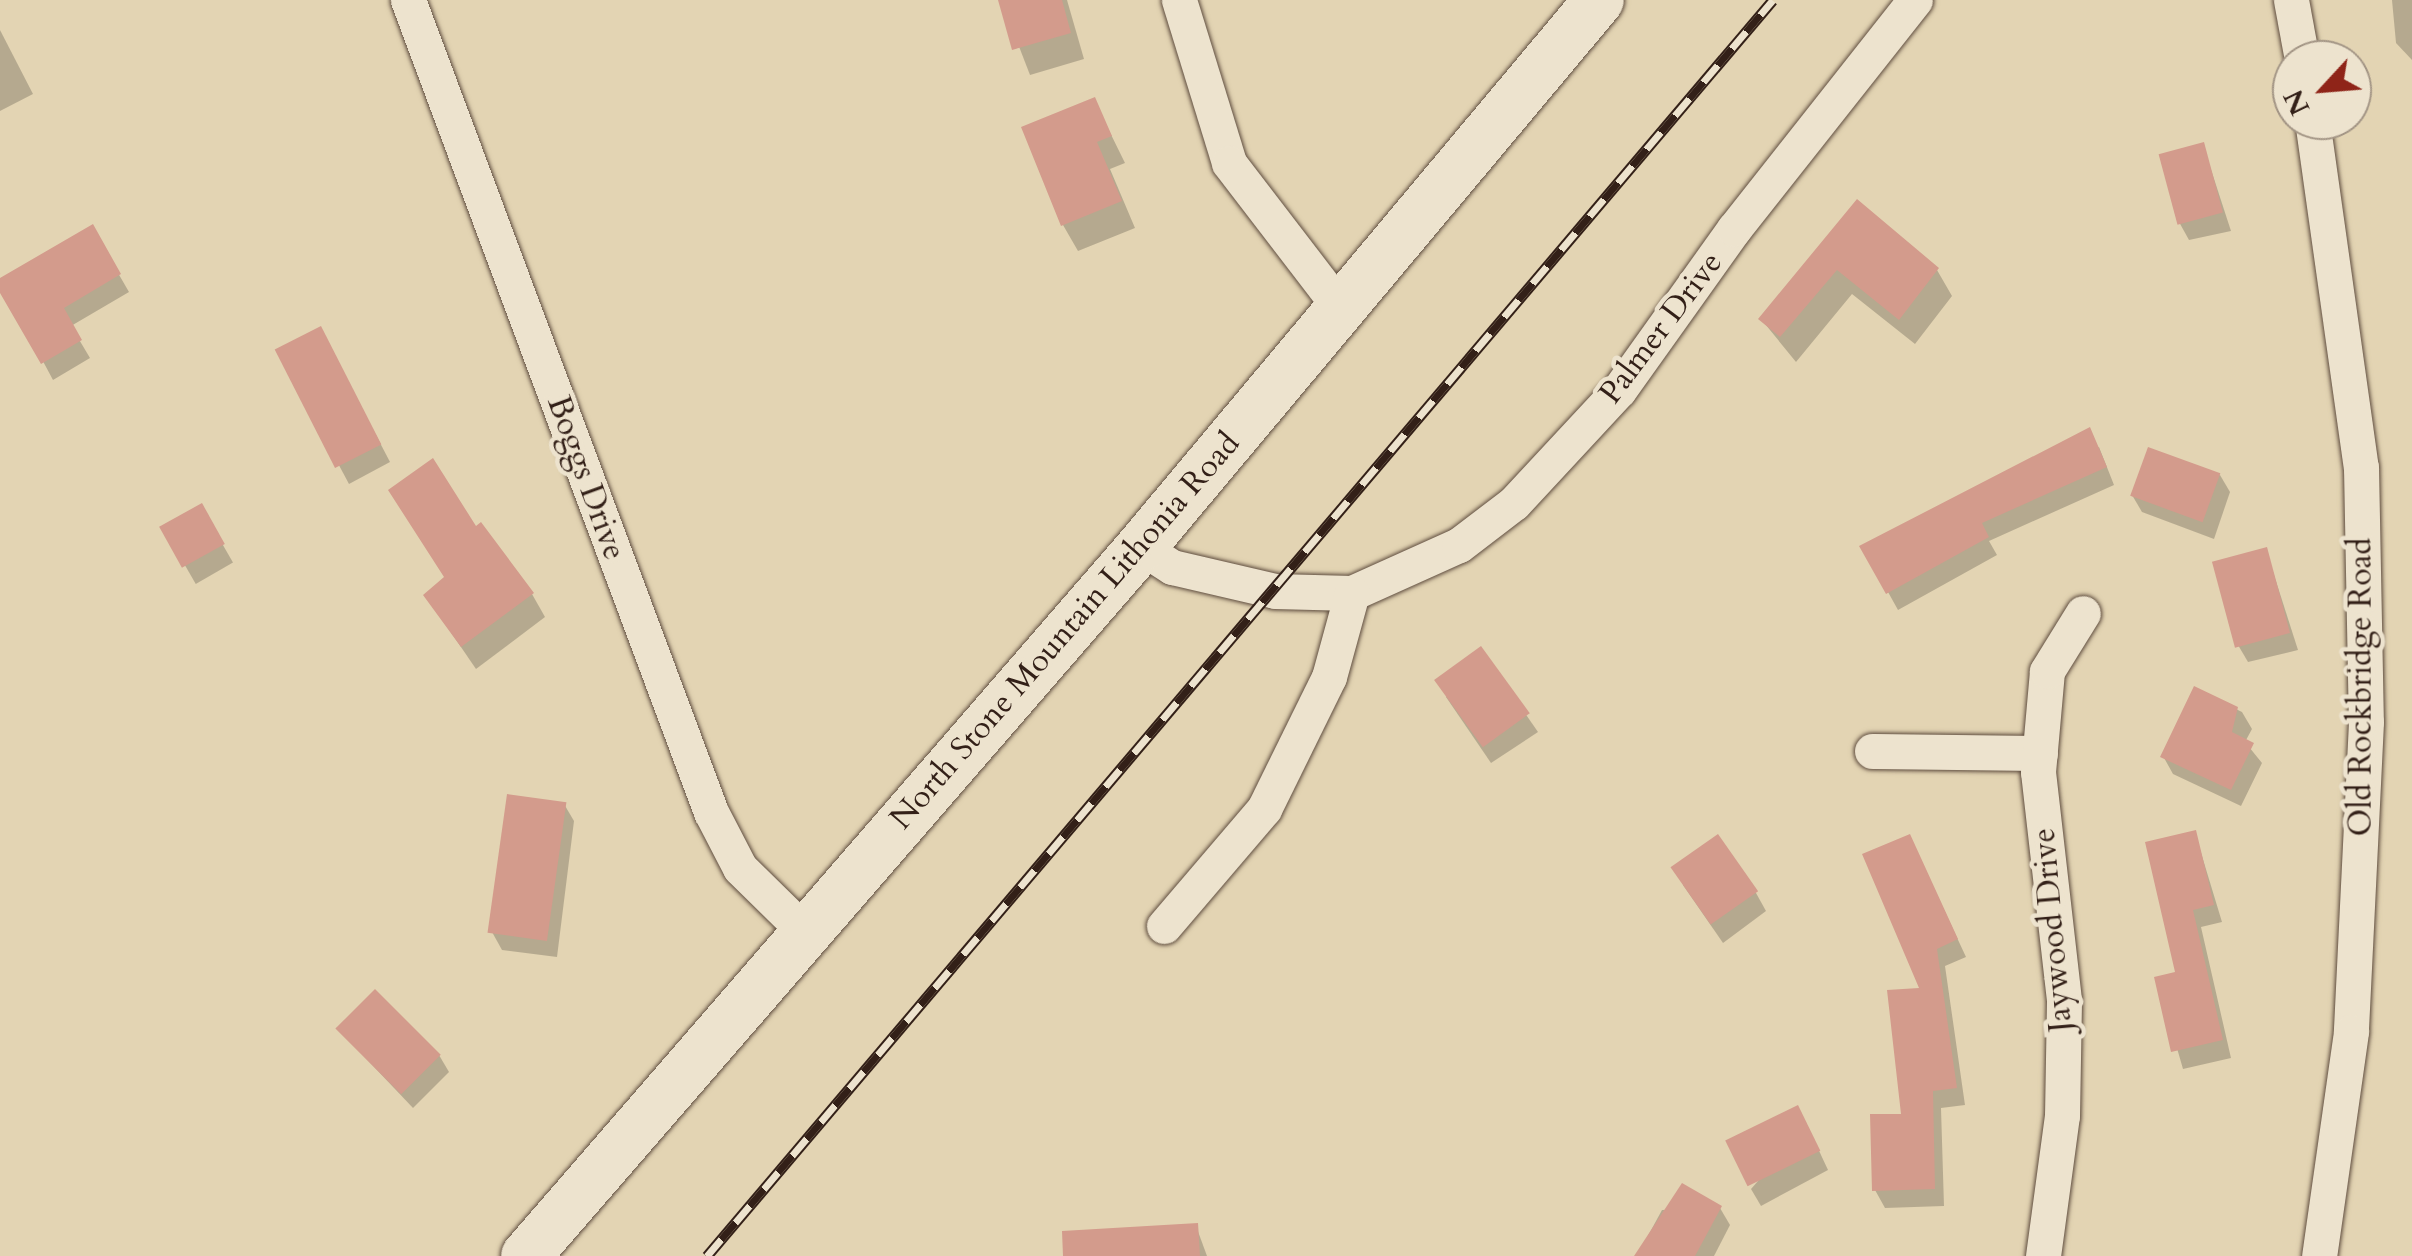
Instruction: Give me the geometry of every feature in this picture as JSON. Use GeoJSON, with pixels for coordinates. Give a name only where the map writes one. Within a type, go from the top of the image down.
{"type":"FeatureCollection","features":[{"type":"Feature","properties":{"kind":"main road","name":"North Stone Mountain Lithonia Road"},"geometry":{"type":"LineString","coordinates":[[526,1256],[804,930],[1141,547],[1599,0]]}},
{"type":"Feature","properties":{"kind":"street","name":"Boggs Drive"},"geometry":{"type":"LineString","coordinates":[[408,0],[710,812],[740,868],[804,930]]}},
{"type":"Feature","properties":{"kind":"street"},"geometry":{"type":"LineString","coordinates":[[1179,0],[1229,163],[1341,309]]}},
{"type":"Feature","properties":{"kind":"street","name":"Palmer Drive"},"geometry":{"type":"LineString","coordinates":[[1141,547],[1172,567],[1275,590],[1352,592],[1459,545],[1514,503],[1618,390],[1734,229],[1915,0]]}},
{"type":"Feature","properties":{"kind":"street"},"geometry":{"type":"LineString","coordinates":[[2291,0],[2298,40]]}},
{"type":"Feature","properties":{"kind":"street","name":"Old Rockbridge Road"},"geometry":{"type":"LineString","coordinates":[[2315,140],[2360,467],[2366,722],[2351,1032],[2320,1256]]}},
{"type":"Feature","properties":{"kind":"street"},"geometry":{"type":"LineString","coordinates":[[1164,926],[1264,809],[1329,676],[1352,592]]}},
{"type":"Feature","properties":{"kind":"street","name":"Jaywood Drive"},"geometry":{"type":"LineString","coordinates":[[2043,1256],[2062,1116],[2064,1000],[2040,753],[2047,670],[2084,613]]}},
{"type":"Feature","properties":{"kind":"street"},"geometry":{"type":"LineString","coordinates":[[1872,752],[2040,753]]}},
{"type":"Feature","properties":{"kind":"building"},"geometry":{"type":"Polygon","coordinates":[[[998,0],[1062,0],[1071,33],[1012,50],[998,0]]]}},
{"type":"Feature","properties":{"kind":"building"},"geometry":{"type":"Polygon","coordinates":[[[1095,97],[1112,136],[1097,142],[1122,201],[1061,226],[1021,127],[1095,97]]]}},
{"type":"Feature","properties":{"kind":"building"},"geometry":{"type":"Polygon","coordinates":[[[2204,142],[2223,213],[2177,225],[2159,154],[2204,142]]]}},
{"type":"Feature","properties":{"kind":"building"},"geometry":{"type":"Polygon","coordinates":[[[1857,199],[1939,268],[1899,320],[1837,270],[1780,337],[1758,319],[1857,199]]]}},
{"type":"Feature","properties":{"kind":"building"},"geometry":{"type":"Polygon","coordinates":[[[93,224],[121,274],[64,308],[82,340],[41,364],[0,293],[0,278],[93,224]]]}},
{"type":"Feature","properties":{"kind":"building"},"geometry":{"type":"Polygon","coordinates":[[[321,326],[381,445],[335,468],[275,350],[321,326]]]}},
{"type":"Feature","properties":{"kind":"building"},"geometry":{"type":"Polygon","coordinates":[[[2090,427],[2107,467],[1982,523],[1989,537],[1886,594],[1859,546],[2090,427]]]}},
{"type":"Feature","properties":{"kind":"building"},"geometry":{"type":"Polygon","coordinates":[[[2148,447],[2220,473],[2203,522],[2130,496],[2148,447]]]}},
{"type":"Feature","properties":{"kind":"building"},"geometry":{"type":"Polygon","coordinates":[[[433,458],[476,526],[481,522],[534,593],[461,647],[423,595],[444,577],[388,490],[433,458]]]}},
{"type":"Feature","properties":{"kind":"building"},"geometry":{"type":"Polygon","coordinates":[[[202,503],[225,544],[182,568],[159,527],[202,503]]]}},
{"type":"Feature","properties":{"kind":"building"},"geometry":{"type":"Polygon","coordinates":[[[2267,547],[2290,633],[2235,648],[2212,562],[2267,547]]]}},
{"type":"Feature","properties":{"kind":"building"},"geometry":{"type":"Polygon","coordinates":[[[1481,646],[1530,713],[1483,747],[1434,680],[1481,646]]]}},
{"type":"Feature","properties":{"kind":"building"},"geometry":{"type":"Polygon","coordinates":[[[2194,686],[2238,707],[2232,732],[2254,743],[2231,790],[2160,757],[2194,686]]]}},
{"type":"Feature","properties":{"kind":"building"},"geometry":{"type":"Polygon","coordinates":[[[507,794],[566,802],[547,941],[488,933],[507,794]]]}},
{"type":"Feature","properties":{"kind":"building"},"geometry":{"type":"Polygon","coordinates":[[[2196,830],[2214,905],[2193,910],[2223,1040],[2171,1052],[2154,977],[2175,972],[2145,842],[2196,830]]]}},
{"type":"Feature","properties":{"kind":"building"},"geometry":{"type":"Polygon","coordinates":[[[1718,834],[1758,891],[1711,925],[1670,867],[1718,834]]]}},
{"type":"Feature","properties":{"kind":"building"},"geometry":{"type":"Polygon","coordinates":[[[1910,834],[1958,939],[1937,949],[1957,1088],[1933,1091],[1935,1189],[1872,1191],[1870,1114],[1901,1114],[1887,990],[1919,988],[1862,854],[1910,834]]]}},
{"type":"Feature","properties":{"kind":"building"},"geometry":{"type":"Polygon","coordinates":[[[375,989],[441,1055],[401,1094],[335,1029],[375,989]]]}},
{"type":"Feature","properties":{"kind":"building"},"geometry":{"type":"Polygon","coordinates":[[[1798,1105],[1820,1151],[1748,1186],[1725,1141],[1798,1105]]]}},
{"type":"Feature","properties":{"kind":"building"},"geometry":{"type":"Polygon","coordinates":[[[1682,1183],[1722,1206],[1695,1256],[1634,1256],[1682,1183]]]}},
{"type":"Feature","properties":{"kind":"building"},"geometry":{"type":"Polygon","coordinates":[[[1198,1223],[1200,1256],[1063,1256],[1062,1231],[1198,1223]]]}},
{"type":"Feature","properties":{"kind":"railway"},"geometry":{"type":"LineString","coordinates":[[707,1256],[1773,0]]}}]}
